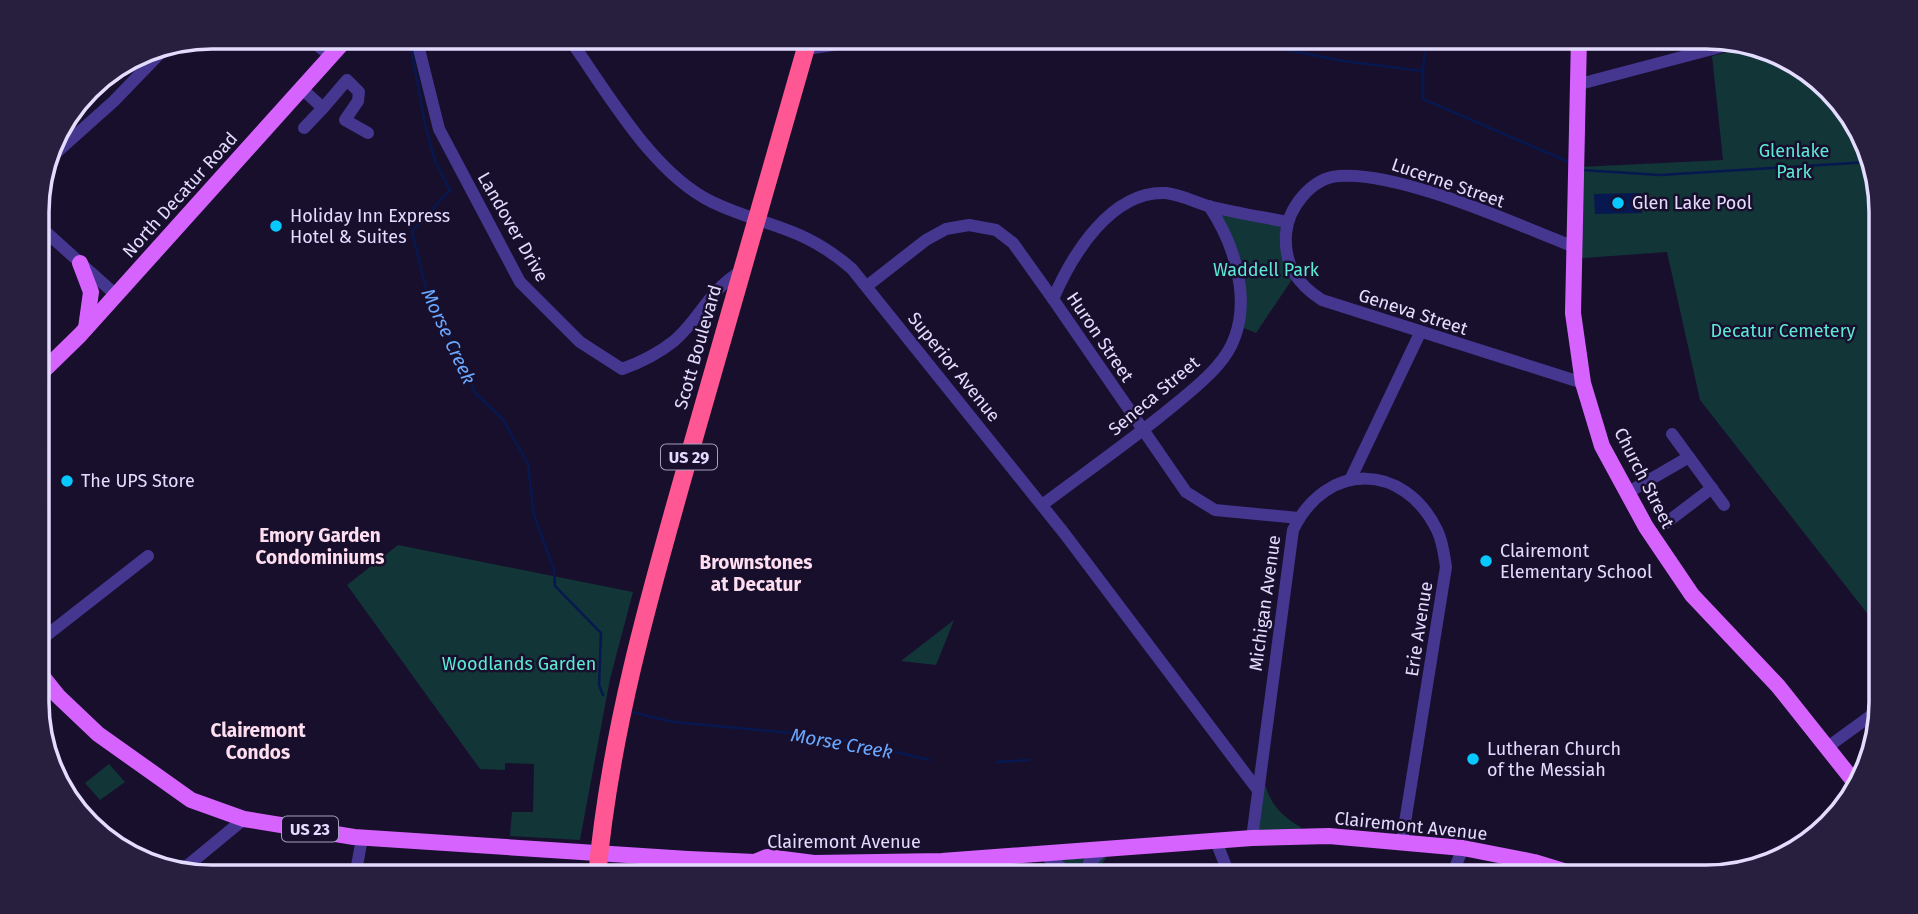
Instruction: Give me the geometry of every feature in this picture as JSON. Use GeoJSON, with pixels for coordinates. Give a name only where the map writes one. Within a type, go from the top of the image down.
{"type":"FeatureCollection","features":[{"type":"Feature","properties":{"kind":"highway","name":"Scott Boulevard"},"geometry":{"type":"LineString","coordinates":[[598,865],[615,741],[642,624],[805,49]]}},
{"type":"Feature","properties":{"kind":"main road","name":"North Decatur Road"},"geometry":{"type":"LineString","coordinates":[[49,365],[85,330],[337,49]]}},
{"type":"Feature","properties":{"kind":"main road","name":"Church Street"},"geometry":{"type":"LineString","coordinates":[[1578,49],[1576,85],[1578,178],[1572,246],[1573,313],[1583,383],[1602,446],[1627,493],[1692,595],[1778,685],[1851,776]]}},
{"type":"Feature","properties":{"kind":"main road"},"geometry":{"type":"LineString","coordinates":[[80,263],[91,292],[85,330]]}},
{"type":"Feature","properties":{"kind":"main road","name":"Clairemont Avenue"},"geometry":{"type":"LineString","coordinates":[[49,684],[72,711],[120,751],[191,800],[244,819],[362,838],[755,862],[767,857],[835,865]]}},
{"type":"Feature","properties":{"kind":"main road","name":"Clairemont Avenue"},"geometry":{"type":"LineString","coordinates":[[937,865],[1252,838],[1329,836],[1463,848],[1543,865]]}},
{"type":"Feature","properties":{"kind":"street"},"geometry":{"type":"LineString","coordinates":[[322,49],[331,56]]}},
{"type":"Feature","properties":{"kind":"street","name":"Landover Drive"},"geometry":{"type":"LineString","coordinates":[[419,49],[439,129],[520,282],[596,355],[621,369],[635,364],[675,340],[711,293],[741,271]]}},
{"type":"Feature","properties":{"kind":"street","name":"Superior Avenue"},"geometry":{"type":"LineString","coordinates":[[577,49],[634,130],[682,183],[713,202],[802,234],[827,247],[867,286],[1042,505],[1257,789]]}},
{"type":"Feature","properties":{"kind":"street"},"geometry":{"type":"LineString","coordinates":[[1576,85],[1711,49]]}},
{"type":"Feature","properties":{"kind":"street"},"geometry":{"type":"LineString","coordinates":[[62,147],[114,102],[155,60]]}},
{"type":"Feature","properties":{"kind":"street"},"geometry":{"type":"LineString","coordinates":[[304,128],[347,80],[359,92],[358,101],[345,120]]}},
{"type":"Feature","properties":{"kind":"street"},"geometry":{"type":"LineString","coordinates":[[301,88],[368,133]]}},
{"type":"Feature","properties":{"kind":"street","name":"Lucerne Street"},"geometry":{"type":"LineString","coordinates":[[1287,222],[1299,199],[1314,186],[1335,176],[1374,176],[1442,197],[1572,246]]}},
{"type":"Feature","properties":{"kind":"street"},"geometry":{"type":"LineString","coordinates":[[1053,299],[1074,258],[1091,235],[1111,214],[1148,194],[1165,193],[1188,197],[1209,206],[1287,222]]}},
{"type":"Feature","properties":{"kind":"street","name":"Seneca Street"},"geometry":{"type":"LineString","coordinates":[[1042,505],[1142,431],[1212,372],[1233,340],[1243,305],[1238,273],[1229,246],[1209,206]]}},
{"type":"Feature","properties":{"kind":"street","name":"Geneva Street"},"geometry":{"type":"LineString","coordinates":[[1287,222],[1285,248],[1299,284],[1338,307],[1583,383]]}},
{"type":"Feature","properties":{"kind":"street","name":"Huron Street"},"geometry":{"type":"LineString","coordinates":[[867,286],[926,240],[946,229],[969,225],[996,230],[1013,243],[1186,492],[1204,506],[1225,512],[1299,519]]}},
{"type":"Feature","properties":{"kind":"street"},"geometry":{"type":"LineString","coordinates":[[49,235],[116,295]]}},
{"type":"Feature","properties":{"kind":"street"},"geometry":{"type":"LineString","coordinates":[[1350,480],[1420,333]]}},
{"type":"Feature","properties":{"kind":"street"},"geometry":{"type":"LineString","coordinates":[[1672,434],[1724,505]]}},
{"type":"Feature","properties":{"kind":"street"},"geometry":{"type":"LineString","coordinates":[[1627,493],[1689,457]]}},
{"type":"Feature","properties":{"kind":"street","name":"Erie Avenue"},"geometry":{"type":"LineString","coordinates":[[1350,480],[1371,477],[1397,488],[1418,503],[1438,532],[1446,567],[1402,841]]}},
{"type":"Feature","properties":{"kind":"street","name":"Michigan Avenue"},"geometry":{"type":"LineString","coordinates":[[1252,838],[1290,541],[1299,519],[1320,495],[1350,480]]}},
{"type":"Feature","properties":{"kind":"street"},"geometry":{"type":"LineString","coordinates":[[1666,523],[1712,488]]}},
{"type":"Feature","properties":{"kind":"street"},"geometry":{"type":"LineString","coordinates":[[49,633],[148,556]]}},
{"type":"Feature","properties":{"kind":"street"},"geometry":{"type":"LineString","coordinates":[[1829,746],[1868,718]]}},
{"type":"Feature","properties":{"kind":"street"},"geometry":{"type":"LineString","coordinates":[[190,864],[244,819]]}},
{"type":"Feature","properties":{"kind":"street"},"geometry":{"type":"LineString","coordinates":[[357,865],[362,838]]}},
{"type":"Feature","properties":{"kind":"street"},"geometry":{"type":"LineString","coordinates":[[1216,841],[1225,865]]}},
{"type":"Feature","properties":{"kind":"street"},"geometry":{"type":"LineString","coordinates":[[1456,865],[1463,848]]}},
{"type":"Feature","properties":{"kind":"street"},"geometry":{"type":"LineString","coordinates":[[1088,865],[1104,849]]}},
{"type":"Feature","properties":{"kind":"street"},"geometry":{"type":"LineString","coordinates":[[1044,854],[1058,865]]}},
{"type":"Feature","properties":{"kind":"street"},"geometry":{"type":"LineString","coordinates":[[644,865],[645,856]]}},
{"type":"Feature","properties":{"kind":"green space"},"geometry":{"type":"Polygon","coordinates":[[[1738,52],[1768,61],[1805,83],[1835,113],[1847,131],[1863,170],[1869,212],[1869,616],[1700,400],[1667,252],[1570,259],[1579,167],[1723,160],[1712,56],[1738,52]]]}},
{"type":"Feature","properties":{"kind":"green space","name":"Waddell Park"},"geometry":{"type":"Polygon","coordinates":[[[1216,211],[1284,224],[1297,272],[1256,333],[1239,326],[1243,315],[1216,211]]]}},
{"type":"Feature","properties":{"kind":"green space","name":"Woodlands Garden"},"geometry":{"type":"Polygon","coordinates":[[[398,545],[633,592],[610,679],[580,840],[510,836],[512,812],[533,812],[534,764],[505,763],[505,770],[480,769],[347,585],[398,545]]]}},
{"type":"Feature","properties":{"kind":"green space"},"geometry":{"type":"Polygon","coordinates":[[[954,620],[936,665],[901,661],[954,620]]]}},
{"type":"Feature","properties":{"kind":"green space"},"geometry":{"type":"Polygon","coordinates":[[[109,764],[125,782],[100,800],[85,783],[109,764]]]}},
{"type":"Feature","properties":{"kind":"green space"},"geometry":{"type":"Polygon","coordinates":[[[1265,784],[1279,810],[1302,828],[1251,837],[1265,784]]]}},
{"type":"Feature","properties":{"kind":"green space"},"geometry":{"type":"Polygon","coordinates":[[[1112,848],[1101,865],[1059,865],[1052,859],[1112,848]]]}},
{"type":"Feature","properties":{"kind":"shaded area","name":"Glen Lake Pool"},"geometry":{"type":"Polygon","coordinates":[[[1641,193],[1642,213],[1595,214],[1594,194],[1641,193]]]}},
{"type":"Feature","properties":{"kind":"waterway","name":"Morse Creek"},"geometry":{"type":"LineString","coordinates":[[411,49],[425,124],[435,161],[450,190],[412,231],[428,298],[460,357],[475,393],[502,418],[528,464],[534,515],[554,570],[555,586],[601,633],[599,685],[603,695]]}},
{"type":"Feature","properties":{"kind":"waterway"},"geometry":{"type":"LineString","coordinates":[[1283,49],[1343,61],[1423,71],[1423,99],[1571,163]]}},
{"type":"Feature","properties":{"kind":"waterway"},"geometry":{"type":"LineString","coordinates":[[1423,71],[1425,49]]}},
{"type":"Feature","properties":{"kind":"waterway"},"geometry":{"type":"LineString","coordinates":[[1582,170],[1660,175],[1861,163]]}},
{"type":"Feature","properties":{"kind":"waterway","name":"Morse Creek"},"geometry":{"type":"LineString","coordinates":[[631,712],[674,722],[832,737],[929,760]]}},
{"type":"Feature","properties":{"kind":"waterway"},"geometry":{"type":"LineString","coordinates":[[997,762],[1029,760]]}},
{"type":"Feature","properties":{"kind":"place","name":"Glen Lake Pool"},"geometry":{"type":"Point","coordinates":[1618,203]}},
{"type":"Feature","properties":{"kind":"place","name":"Holiday Inn Express Hotel & Suites"},"geometry":{"type":"Point","coordinates":[276,226]}},
{"type":"Feature","properties":{"kind":"place","name":"The UPS Store"},"geometry":{"type":"Point","coordinates":[67,481]}},
{"type":"Feature","properties":{"kind":"place","name":"Clairemont Elementary School"},"geometry":{"type":"Point","coordinates":[1486,561]}},
{"type":"Feature","properties":{"kind":"place","name":"Lutheran Church of the Messiah"},"geometry":{"type":"Point","coordinates":[1473,759]}},
{"type":"Feature","properties":{"kind":"district","name":"Emory Garden Condominiums"},"geometry":{"type":"Point","coordinates":[320,546]}},
{"type":"Feature","properties":{"kind":"district","name":"Brownstones at Decatur"},"geometry":{"type":"Point","coordinates":[756,573]}},
{"type":"Feature","properties":{"kind":"district","name":"Clairemont Condos"},"geometry":{"type":"Point","coordinates":[258,741]}},
{"type":"Feature","properties":{"kind":"park label","name":"Glenlake Park"},"geometry":{"type":"Point","coordinates":[1794,161]}},
{"type":"Feature","properties":{"kind":"park label","name":"Decatur Cemetery"},"geometry":{"type":"Point","coordinates":[1783,331]}}]}
